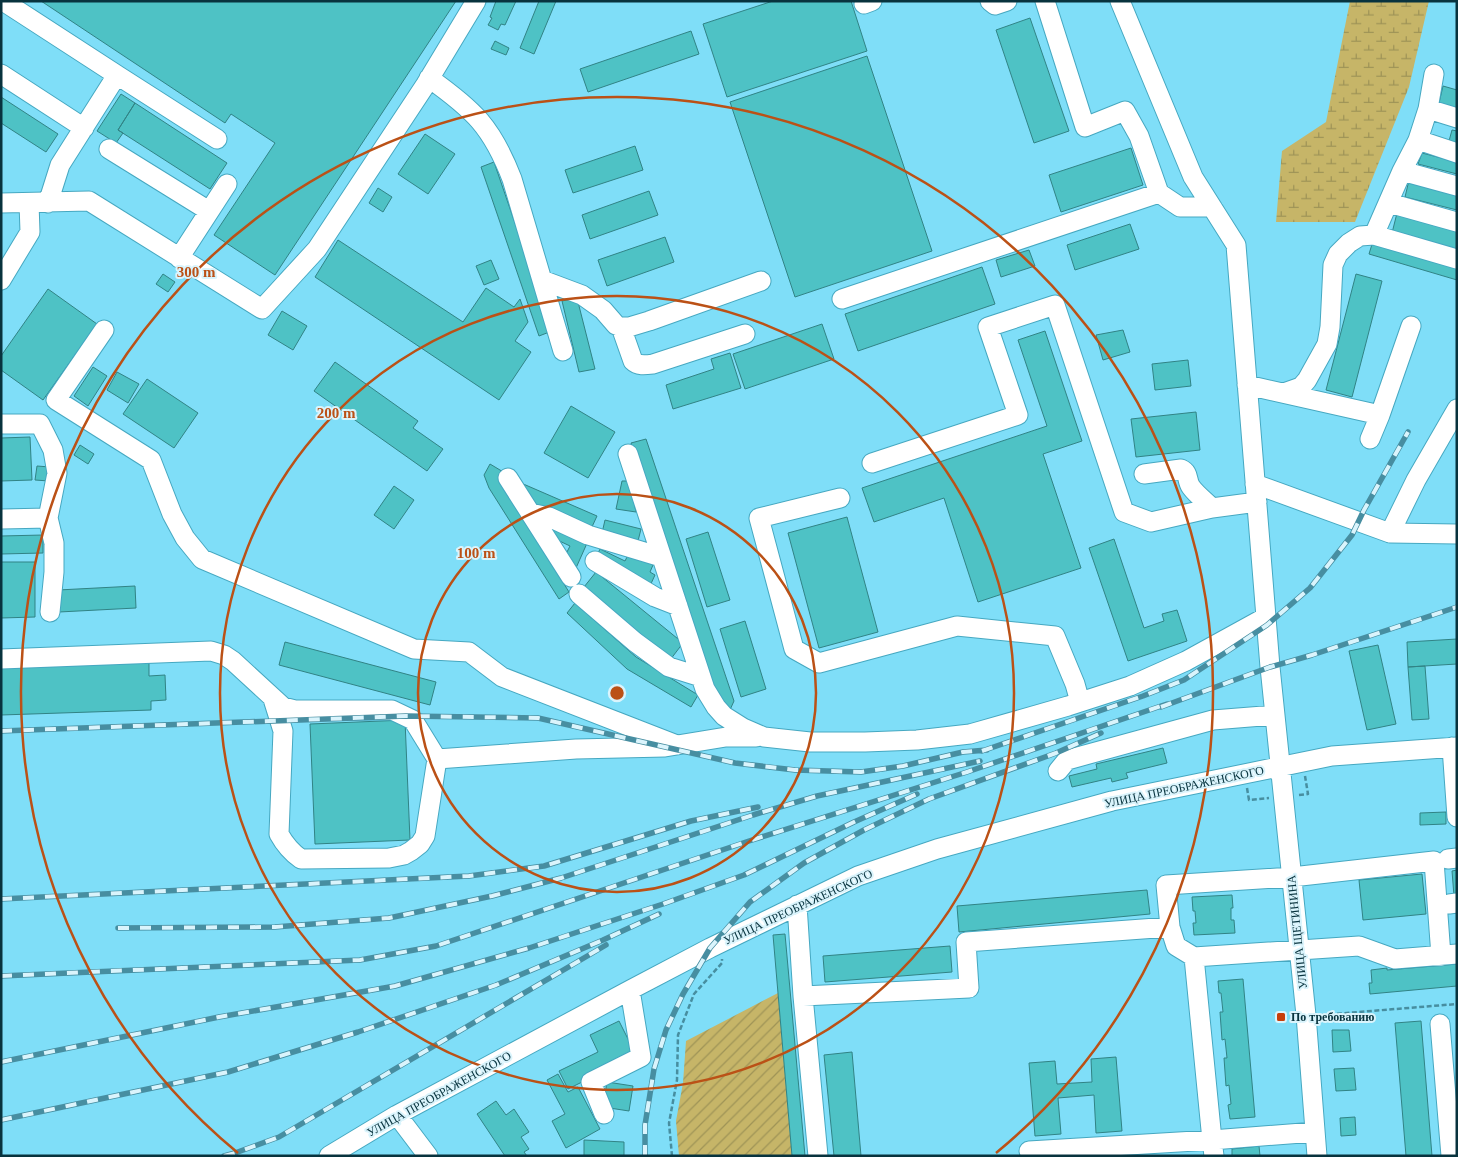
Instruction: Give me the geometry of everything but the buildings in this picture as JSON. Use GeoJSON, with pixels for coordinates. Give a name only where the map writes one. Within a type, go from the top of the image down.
{"type":"FeatureCollection","features":[{"type":"Feature","properties":{"kind":"street"},"geometry":{"type":"LineString","coordinates":[[3,1],[217,139]]}},
{"type":"Feature","properties":{"kind":"street"},"geometry":{"type":"LineString","coordinates":[[1,203],[89,201],[262,309],[317,248],[429,78],[476,1]]}},
{"type":"Feature","properties":{"kind":"street"},"geometry":{"type":"LineString","coordinates":[[990,1],[995,5],[1006,1]]}},
{"type":"Feature","properties":{"kind":"street"},"geometry":{"type":"LineString","coordinates":[[1045,1],[1086,127],[1126,111],[1139,136],[1159,193],[1180,207],[1212,207]]}},
{"type":"Feature","properties":{"kind":"street","name":"УЛИЦА ЩЕТИНИНА"},"geometry":{"type":"LineString","coordinates":[[1120,1],[1193,177],[1236,245],[1266,616],[1306,1017],[1317,1156]]}},
{"type":"Feature","properties":{"kind":"street"},"geometry":{"type":"LineString","coordinates":[[1,74],[84,128]]}},
{"type":"Feature","properties":{"kind":"street"},"geometry":{"type":"LineString","coordinates":[[1374,235],[1418,140],[1428,109],[1434,74]]}},
{"type":"Feature","properties":{"kind":"street"},"geometry":{"type":"LineString","coordinates":[[48,202],[60,165],[117,75]]}},
{"type":"Feature","properties":{"kind":"street"},"geometry":{"type":"LineString","coordinates":[[429,78],[472,111],[488,130],[502,152],[512,179],[564,351]]}},
{"type":"Feature","properties":{"kind":"street"},"geometry":{"type":"LineString","coordinates":[[1428,109],[1457,118]]}},
{"type":"Feature","properties":{"kind":"street"},"geometry":{"type":"LineString","coordinates":[[1418,140],[1457,153]]}},
{"type":"Feature","properties":{"kind":"street"},"geometry":{"type":"LineString","coordinates":[[109,149],[209,211]]}},
{"type":"Feature","properties":{"kind":"street"},"geometry":{"type":"LineString","coordinates":[[1402,171],[1457,186]]}},
{"type":"Feature","properties":{"kind":"street"},"geometry":{"type":"LineString","coordinates":[[179,258],[227,184]]}},
{"type":"Feature","properties":{"kind":"street"},"geometry":{"type":"LineString","coordinates":[[842,299],[1159,193]]}},
{"type":"Feature","properties":{"kind":"street"},"geometry":{"type":"LineString","coordinates":[[1,280],[30,232],[29,203]]}},
{"type":"Feature","properties":{"kind":"street"},"geometry":{"type":"LineString","coordinates":[[1389,203],[1457,222]]}},
{"type":"Feature","properties":{"kind":"street"},"geometry":{"type":"LineString","coordinates":[[1284,393],[1301,387],[1327,344],[1334,265],[1338,254],[1349,243],[1360,236],[1374,235],[1457,259]]}},
{"type":"Feature","properties":{"kind":"street"},"geometry":{"type":"LineString","coordinates":[[542,280],[582,296],[603,310],[616,325],[621,327],[629,327],[649,321],[761,281]]}},
{"type":"Feature","properties":{"kind":"street"},"geometry":{"type":"LineString","coordinates":[[872,463],[1018,415],[988,327],[1055,305],[1124,512],[1151,522],[1212,508],[1256,493],[1390,533],[1457,534]]}},
{"type":"Feature","properties":{"kind":"street"},"geometry":{"type":"LineString","coordinates":[[1370,439],[1411,326]]}},
{"type":"Feature","properties":{"kind":"street"},"geometry":{"type":"LineString","coordinates":[[621,327],[632,360],[636,364],[644,365],[653,364],[745,334]]}},
{"type":"Feature","properties":{"kind":"street"},"geometry":{"type":"LineString","coordinates":[[104,330],[56,400],[151,460],[184,538],[202,559],[414,649],[469,652],[502,677],[677,745]]}},
{"type":"Feature","properties":{"kind":"street"},"geometry":{"type":"LineString","coordinates":[[1247,385],[1380,415]]}},
{"type":"Feature","properties":{"kind":"street"},"geometry":{"type":"LineString","coordinates":[[1390,533],[1416,480],[1457,409]]}},
{"type":"Feature","properties":{"kind":"street"},"geometry":{"type":"LineString","coordinates":[[1,424],[40,424],[53,450],[57,473],[48,518],[54,543],[54,572],[50,612]]}},
{"type":"Feature","properties":{"kind":"street"},"geometry":{"type":"LineString","coordinates":[[628,454],[703,683],[724,716],[743,728],[764,737]]}},
{"type":"Feature","properties":{"kind":"street"},"geometry":{"type":"LineString","coordinates":[[1144,474],[1185,470],[1190,486],[1212,508]]}},
{"type":"Feature","properties":{"kind":"street"},"geometry":{"type":"LineString","coordinates":[[508,478],[571,577]]}},
{"type":"Feature","properties":{"kind":"street"},"geometry":{"type":"LineString","coordinates":[[840,498],[759,518],[794,649],[819,663],[957,626],[1055,636],[1075,684],[1080,702]]}},
{"type":"Feature","properties":{"kind":"street"},"geometry":{"type":"LineString","coordinates":[[530,513],[549,517],[588,535],[661,557]]}},
{"type":"Feature","properties":{"kind":"street"},"geometry":{"type":"LineString","coordinates":[[2,519],[48,518]]}},
{"type":"Feature","properties":{"kind":"street"},"geometry":{"type":"LineString","coordinates":[[595,561],[655,598],[678,606]]}},
{"type":"Feature","properties":{"kind":"street"},"geometry":{"type":"LineString","coordinates":[[579,594],[635,642],[669,667],[703,683]]}},
{"type":"Feature","properties":{"kind":"street"},"geometry":{"type":"LineString","coordinates":[[437,758],[576,749],[633,749],[677,745],[726,737],[764,737],[810,742],[918,740],[970,734],[1130,686],[1186,661],[1266,616]]}},
{"type":"Feature","properties":{"kind":"street"},"geometry":{"type":"LineString","coordinates":[[1,660],[211,651],[224,655],[233,661],[283,707],[295,710],[392,710],[413,720],[437,758],[425,836],[420,844],[404,855],[389,858],[301,858],[292,852],[284,844],[279,834],[283,731],[273,699]]}},
{"type":"Feature","properties":{"kind":"street"},"geometry":{"type":"LineString","coordinates":[[1058,771],[1067,760],[1213,720],[1275,715]]}},
{"type":"Feature","properties":{"kind":"street"},"geometry":{"type":"LineString","coordinates":[[1454,747],[1457,817]]}},
{"type":"Feature","properties":{"kind":"street","name":"УЛИЦА ПРЕОБРАЖЕНСКОГО"},"geometry":{"type":"LineString","coordinates":[[329,1156],[397,1115],[630,990],[722,942],[858,876],[937,849],[1112,801],[1281,768],[1332,756],[1454,747]]}},
{"type":"Feature","properties":{"kind":"street"},"geometry":{"type":"LineString","coordinates":[[1434,861],[1449,955],[1395,959],[1359,946],[1194,957],[1176,946],[1170,927],[1166,885],[1292,877],[1434,861]]}},
{"type":"Feature","properties":{"kind":"street"},"geometry":{"type":"LineString","coordinates":[[797,905],[803,996],[818,1156]]}},
{"type":"Feature","properties":{"kind":"street"},"geometry":{"type":"LineString","coordinates":[[803,996],[969,988],[966,942],[1170,927]]}},
{"type":"Feature","properties":{"kind":"street"},"geometry":{"type":"LineString","coordinates":[[1194,957],[1213,1148]]}},
{"type":"Feature","properties":{"kind":"street"},"geometry":{"type":"LineString","coordinates":[[604,1114],[591,1082],[641,1057],[630,990]]}},
{"type":"Feature","properties":{"kind":"street"},"geometry":{"type":"LineString","coordinates":[[1440,1024],[1451,1156]]}},
{"type":"Feature","properties":{"kind":"street"},"geometry":{"type":"LineString","coordinates":[[397,1115],[428,1156]]}},
{"type":"Feature","properties":{"kind":"street"},"geometry":{"type":"LineString","coordinates":[[1029,1151],[1213,1148],[1315,1132]]}},
{"type":"Feature","properties":{"kind":"path"},"geometry":{"type":"LineString","coordinates":[[672,1156],[669,1123],[676,1080],[678,1035],[694,994],[722,962],[722,942]]}},
{"type":"Feature","properties":{"kind":"path"},"geometry":{"type":"LineString","coordinates":[[1306,1017],[1457,1004]]}},
{"type":"Feature","properties":{"kind":"green space"},"geometry":{"type":"Polygon","coordinates":[[[1350,1],[1429,1],[1409,87],[1355,222],[1276,222],[1282,151],[1326,122],[1350,1]]]}},
{"type":"Feature","properties":{"kind":"green space"},"geometry":{"type":"Polygon","coordinates":[[[778,993],[792,1156],[679,1156],[676,1121],[683,1083],[686,1041],[778,993]]]}},
{"type":"Feature","properties":{"kind":"railway"},"geometry":{"type":"LineString","coordinates":[[982,751],[1184,680],[1267,625],[1310,588],[1352,535],[1408,432]]}},
{"type":"Feature","properties":{"kind":"railway"},"geometry":{"type":"LineString","coordinates":[[1161,707],[1270,667],[1457,607]]}},
{"type":"Feature","properties":{"kind":"railway"},"geometry":{"type":"LineString","coordinates":[[1,976],[360,960],[436,946],[749,841],[967,772],[1167,704]]}},
{"type":"Feature","properties":{"kind":"railway"},"geometry":{"type":"LineString","coordinates":[[1,731],[406,716],[538,718],[735,763],[795,770],[861,772],[903,766],[963,752],[987,750]]}},
{"type":"Feature","properties":{"kind":"railway"},"geometry":{"type":"LineString","coordinates":[[645,1156],[645,1125],[654,1069],[666,1030],[683,994],[710,948],[750,902],[804,863],[864,830],[929,799],[1056,753],[1101,733]]}},
{"type":"Feature","properties":{"kind":"railway"},"geometry":{"type":"LineString","coordinates":[[118,928],[275,927],[389,918],[492,896],[561,878],[817,796],[980,761]]}},
{"type":"Feature","properties":{"kind":"railway"},"geometry":{"type":"LineString","coordinates":[[1,1062],[219,1017],[395,986],[529,948],[744,875],[917,794]]}},
{"type":"Feature","properties":{"kind":"railway"},"geometry":{"type":"LineString","coordinates":[[1,899],[469,876],[544,866],[691,821],[758,807]]}},
{"type":"Feature","properties":{"kind":"railway"},"geometry":{"type":"LineString","coordinates":[[1,1120],[228,1072],[358,1032],[496,985],[659,914]]}},
{"type":"Feature","properties":{"kind":"railway"},"geometry":{"type":"LineString","coordinates":[[224,1156],[279,1137],[606,945]]}},
{"type":"Feature","properties":{"kind":"place","name":"По требованию"},"geometry":{"type":"Point","coordinates":[1281,1017]}}]}
